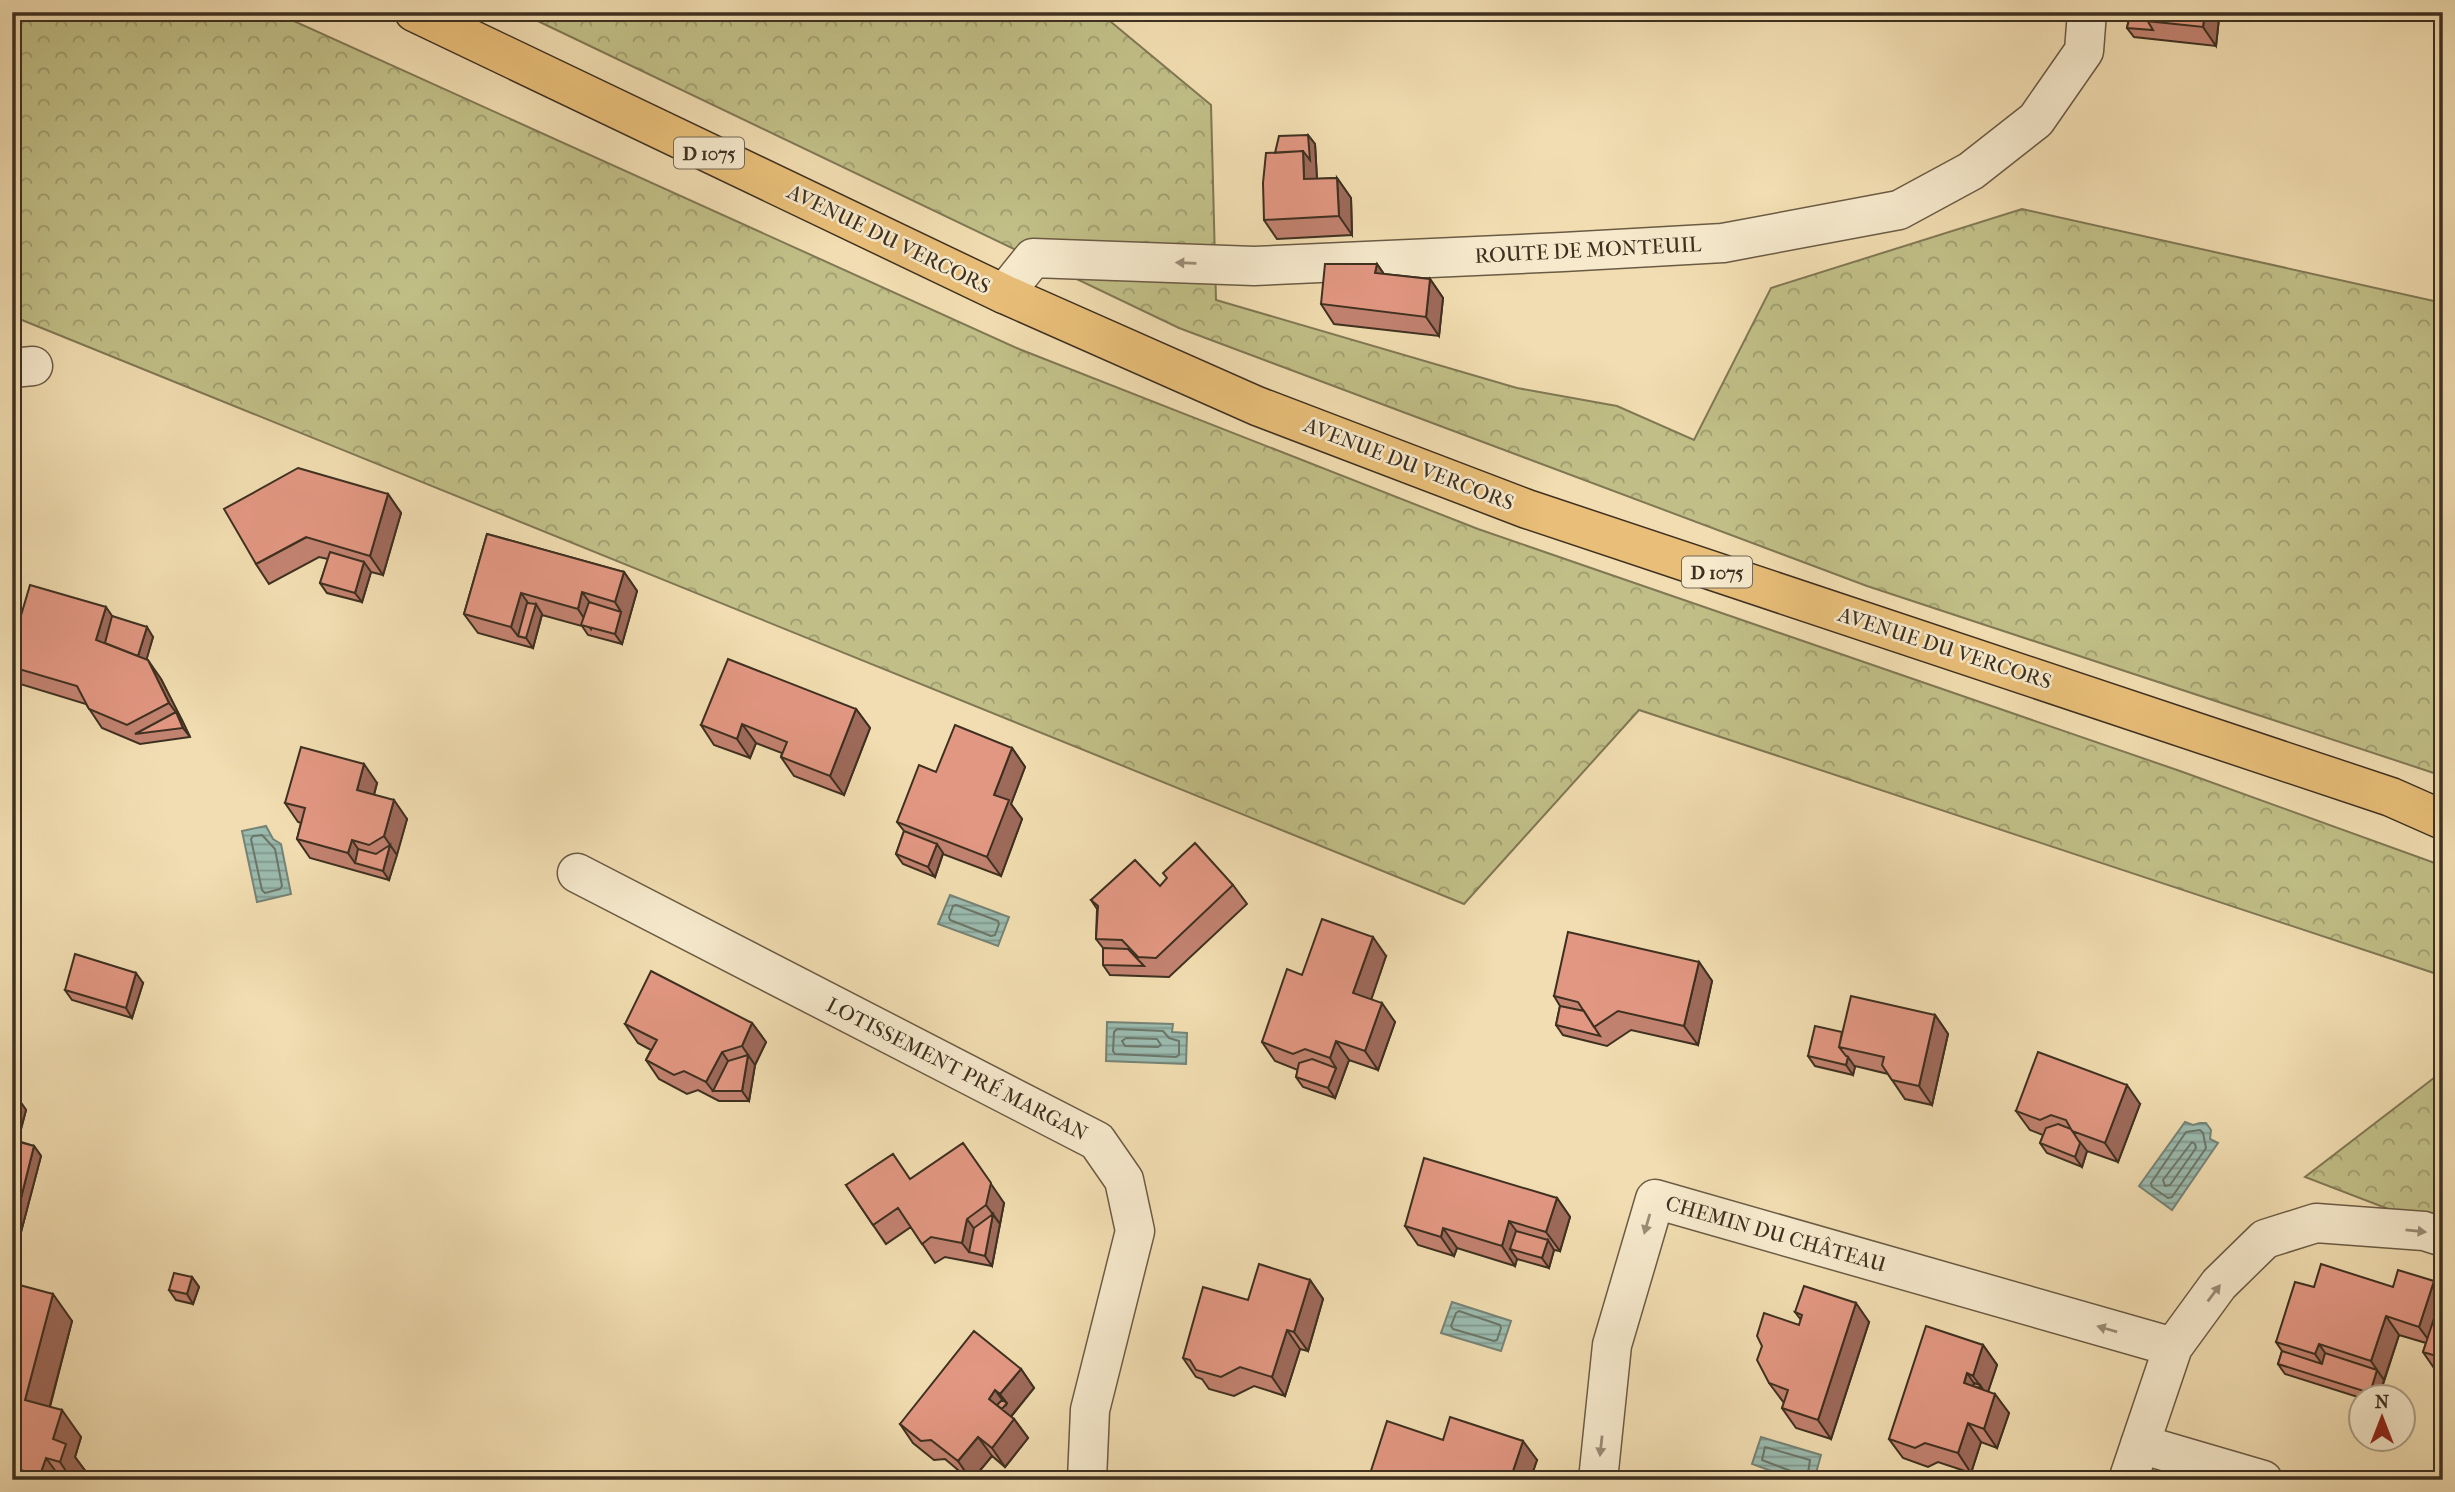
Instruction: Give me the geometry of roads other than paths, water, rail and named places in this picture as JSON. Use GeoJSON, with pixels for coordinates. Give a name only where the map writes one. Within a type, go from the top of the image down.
{"type":"FeatureCollection","features":[{"type":"Feature","properties":{"kind":"main road","name":"AVENUE DU VERCORS"},"geometry":{"type":"LineString","coordinates":[[414,12],[1004,294],[1258,406],[1527,509],[2391,797],[2443,820]]}},
{"type":"Feature","properties":{"kind":"street","name":"ROUTE DE MONTEUIL"},"geometry":{"type":"LineString","coordinates":[[1004,294],[1033,258],[1254,266],[1550,253],[1723,243],[1899,210],[1971,172],[2036,120],[2084,51],[2087,12]]}},
{"type":"Feature","properties":{"kind":"street","name":"LOTISSEMENT PRÉ MARGAN"},"geometry":{"type":"LineString","coordinates":[[577,873],[1097,1141],[1124,1180],[1135,1231],[1090,1410],[1087,1480]]}},
{"type":"Feature","properties":{"kind":"street","name":"CHEMIN DU CHÂTEAU"},"geometry":{"type":"LineString","coordinates":[[1598,1480],[1612,1345],[1655,1199],[2173,1348]]}},
{"type":"Feature","properties":{"kind":"street"},"geometry":{"type":"LineString","coordinates":[[2128,1480],[2173,1348],[2219,1284],[2265,1240],[2316,1223],[2424,1231],[2443,1237]]}},
{"type":"Feature","properties":{"kind":"street"},"geometry":{"type":"LineString","coordinates":[[2140,1444],[2263,1480]]}},
{"type":"Feature","properties":{"kind":"water"},"geometry":{"type":"Polygon","coordinates":[[[266,826],[273,839],[281,844],[291,894],[257,902],[242,831],[266,826]]]}},
{"type":"Feature","properties":{"kind":"water"},"geometry":{"type":"Polygon","coordinates":[[[950,895],[1009,917],[998,946],[938,924],[950,895]]]}},
{"type":"Feature","properties":{"kind":"water"},"geometry":{"type":"Polygon","coordinates":[[[1107,1022],[1173,1024],[1172,1032],[1187,1033],[1186,1064],[1106,1061],[1107,1022]]]}},
{"type":"Feature","properties":{"kind":"water"},"geometry":{"type":"Polygon","coordinates":[[[2185,1122],[2193,1125],[2206,1123],[2211,1130],[2210,1139],[2218,1143],[2172,1210],[2139,1186],[2185,1122]]]}},
{"type":"Feature","properties":{"kind":"water"},"geometry":{"type":"Polygon","coordinates":[[[1452,1302],[1511,1321],[1501,1351],[1441,1333],[1452,1302]]]}},
{"type":"Feature","properties":{"kind":"water"},"geometry":{"type":"Polygon","coordinates":[[[1761,1437],[1821,1455],[1814,1480],[1796,1480],[1752,1464],[1761,1437]]]}}]}
